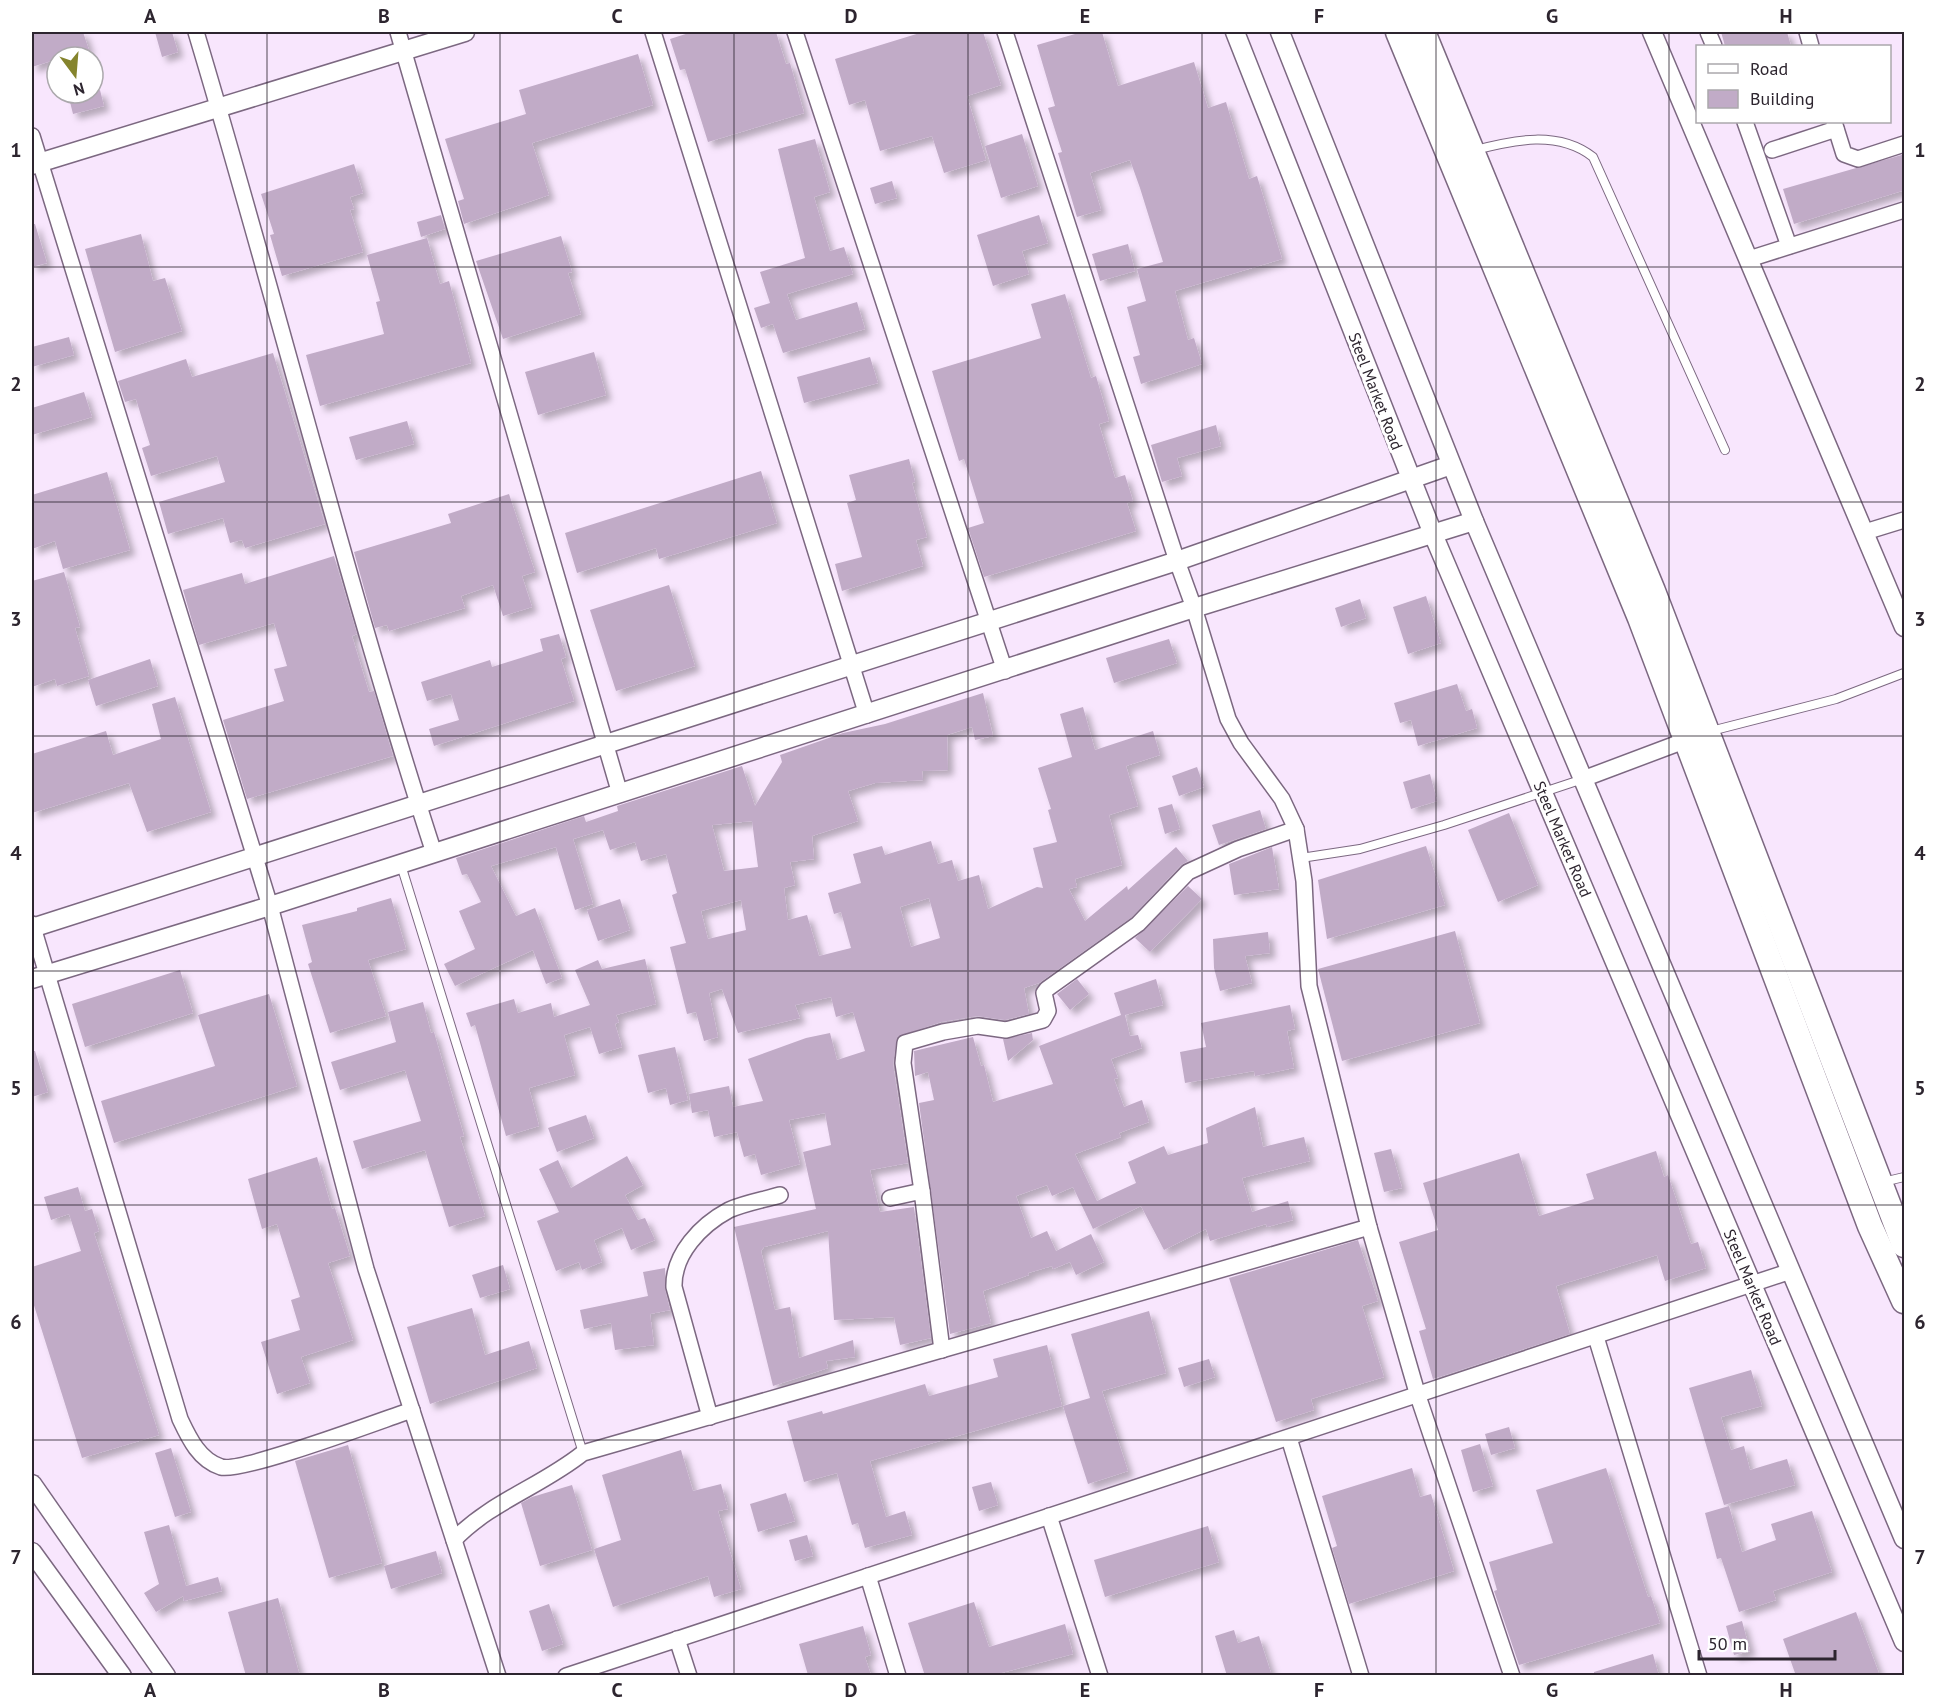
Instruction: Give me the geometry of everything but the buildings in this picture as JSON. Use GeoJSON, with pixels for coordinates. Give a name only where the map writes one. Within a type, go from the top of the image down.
{"type":"FeatureCollection","features":[{"type":"Feature","properties":{"kind":"highway"},"geometry":{"type":"LineString","coordinates":[[1398,32],[1640,618],[1697,736],[1905,1245]]}},
{"type":"Feature","properties":{"kind":"highway"},"geometry":{"type":"LineString","coordinates":[[1423,32],[1653,591],[1697,736],[1870,1226],[1905,1301]]}},
{"type":"Feature","properties":{"kind":"street"},"geometry":{"type":"LineString","coordinates":[[196,32],[336,531],[434,853]]}},
{"type":"Feature","properties":{"kind":"street"},"geometry":{"type":"LineString","coordinates":[[398,32],[608,745],[620,794]]}},
{"type":"Feature","properties":{"kind":"street"},"geometry":{"type":"LineString","coordinates":[[36,164],[465,32]]}},
{"type":"Feature","properties":{"kind":"street"},"geometry":{"type":"LineString","coordinates":[[653,32],[867,715]]}},
{"type":"Feature","properties":{"kind":"street"},"geometry":{"type":"LineString","coordinates":[[795,32],[1005,670]]}},
{"type":"Feature","properties":{"kind":"street"},"geometry":{"type":"LineString","coordinates":[[1005,32],[1194,608],[1228,719],[1241,743],[1282,799],[1296,829],[1301,858],[1309,986],[1369,1227],[1418,1396],[1512,1676]]}},
{"type":"Feature","properties":{"kind":"street","name":"Steel Market Road"},"geometry":{"type":"LineString","coordinates":[[1235,32],[1433,534],[1905,1642]]}},
{"type":"Feature","properties":{"kind":"street"},"geometry":{"type":"LineString","coordinates":[[1280,32],[1474,521],[1905,1539]]}},
{"type":"Feature","properties":{"kind":"street"},"geometry":{"type":"LineString","coordinates":[[1652,32],[1905,627]]}},
{"type":"Feature","properties":{"kind":"street"},"geometry":{"type":"LineString","coordinates":[[1744,123],[1789,246]]}},
{"type":"Feature","properties":{"kind":"street"},"geometry":{"type":"LineString","coordinates":[[1772,150],[1835,125],[1844,154],[1858,159],[1905,144]]}},
{"type":"Feature","properties":{"kind":"street"},"geometry":{"type":"LineString","coordinates":[[32,136],[36,164],[270,906],[366,1269],[498,1676]]}},
{"type":"Feature","properties":{"kind":"street"},"geometry":{"type":"LineString","coordinates":[[1749,259],[1905,210]]}},
{"type":"Feature","properties":{"kind":"street"},"geometry":{"type":"LineString","coordinates":[[412,1410],[252,1464],[223,1468],[204,1457],[192,1443],[180,1419],[39,977],[32,927],[255,858],[1177,561],[1451,465]]}},
{"type":"Feature","properties":{"kind":"street"},"geometry":{"type":"LineString","coordinates":[[1865,532],[1905,520]]}},
{"type":"Feature","properties":{"kind":"street"},"geometry":{"type":"LineString","coordinates":[[39,977],[270,906],[1194,608],[1474,521]]}},
{"type":"Feature","properties":{"kind":"street"},"geometry":{"type":"LineString","coordinates":[[1583,780],[1697,736]]}},
{"type":"Feature","properties":{"kind":"street"},"geometry":{"type":"LineString","coordinates":[[942,1350],[903,1063],[905,1043],[943,1032],[978,1026],[1006,1030],[1043,1020],[1048,1011],[1044,993],[1047,989],[1138,924],[1188,872],[1238,849],[1296,829]]}},
{"type":"Feature","properties":{"kind":"street"},"geometry":{"type":"LineString","coordinates":[[890,1198],[922,1191]]}},
{"type":"Feature","properties":{"kind":"street"},"geometry":{"type":"LineString","coordinates":[[710,1417],[674,1287],[675,1266],[681,1252],[713,1221],[741,1206],[780,1196]]}},
{"type":"Feature","properties":{"kind":"street"},"geometry":{"type":"LineString","coordinates":[[454,1540],[482,1515],[546,1480],[583,1453],[1369,1227]]}},
{"type":"Feature","properties":{"kind":"street"},"geometry":{"type":"LineString","coordinates":[[566,1676],[1791,1271]]}},
{"type":"Feature","properties":{"kind":"street"},"geometry":{"type":"LineString","coordinates":[[1596,1337],[1699,1676]]}},
{"type":"Feature","properties":{"kind":"street"},"geometry":{"type":"LineString","coordinates":[[1289,1438],[1361,1676]]}},
{"type":"Feature","properties":{"kind":"street"},"geometry":{"type":"LineString","coordinates":[[32,1484],[166,1676]]}},
{"type":"Feature","properties":{"kind":"street"},"geometry":{"type":"LineString","coordinates":[[1049,1516],[1100,1676]]}},
{"type":"Feature","properties":{"kind":"street"},"geometry":{"type":"LineString","coordinates":[[32,1552],[122,1676]]}},
{"type":"Feature","properties":{"kind":"street"},"geometry":{"type":"LineString","coordinates":[[868,1576],[898,1676]]}},
{"type":"Feature","properties":{"kind":"street"},"geometry":{"type":"LineString","coordinates":[[677,1639],[689,1676]]}},
{"type":"Feature","properties":{"kind":"lane"},"geometry":{"type":"LineString","coordinates":[[1472,151],[1509,141],[1553,139],[1581,147],[1593,157],[1725,450]]}},
{"type":"Feature","properties":{"kind":"lane"},"geometry":{"type":"LineString","coordinates":[[1697,736],[1836,699],[1905,673]]}},
{"type":"Feature","properties":{"kind":"lane"},"geometry":{"type":"LineString","coordinates":[[1301,858],[1360,849],[1444,825],[1583,780]]}},
{"type":"Feature","properties":{"kind":"lane"},"geometry":{"type":"LineString","coordinates":[[401,863],[583,1453]]}},
{"type":"Feature","properties":{"kind":"lane"},"geometry":{"type":"LineString","coordinates":[[1880,1182],[1905,1177]]}}]}
